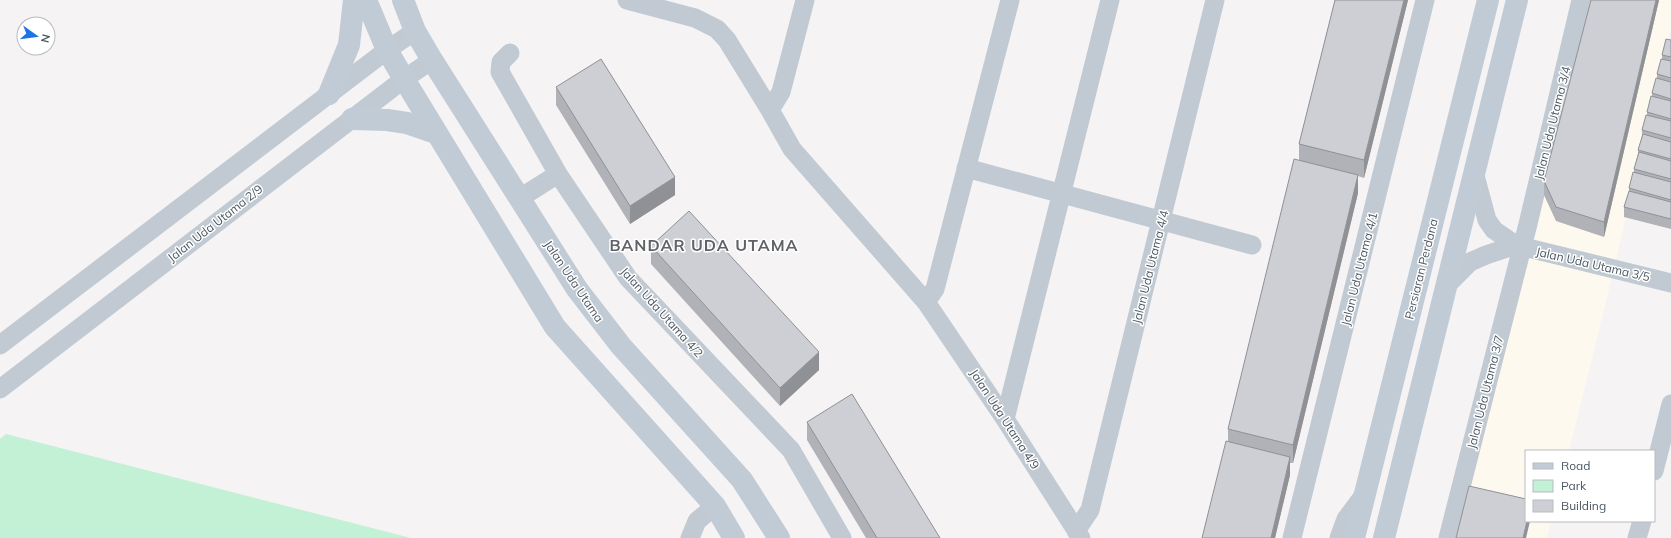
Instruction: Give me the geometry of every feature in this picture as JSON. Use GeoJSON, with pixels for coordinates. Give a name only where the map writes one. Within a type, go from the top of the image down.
{"type":"FeatureCollection","features":[{"type":"Feature","properties":{"kind":"street"},"geometry":{"type":"LineString","coordinates":[[329,94],[349,45],[354,0]]}},
{"type":"Feature","properties":{"kind":"street"},"geometry":{"type":"LineString","coordinates":[[366,0],[387,50],[555,327],[714,506],[734,538]]}},
{"type":"Feature","properties":{"kind":"street","name":"Jalan Uda Utama"},"geometry":{"type":"LineString","coordinates":[[403,0],[415,31],[432,60],[581,295],[621,346],[742,480],[779,538]]}},
{"type":"Feature","properties":{"kind":"street","name":"Jalan Uda Utama 4/9"},"geometry":{"type":"LineString","coordinates":[[627,0],[695,18],[717,29],[727,40],[792,149],[926,302],[1006,418],[1079,534]]}},
{"type":"Feature","properties":{"kind":"street"},"geometry":{"type":"LineString","coordinates":[[770,110],[781,92],[805,0]]}},
{"type":"Feature","properties":{"kind":"street"},"geometry":{"type":"LineString","coordinates":[[926,302],[935,288],[1010,0]]}},
{"type":"Feature","properties":{"kind":"street"},"geometry":{"type":"LineString","coordinates":[[1006,418],[1110,0]]}},
{"type":"Feature","properties":{"kind":"street","name":"Jalan Uda Utama 4/4"},"geometry":{"type":"LineString","coordinates":[[1079,534],[1090,510],[1215,0]]}},
{"type":"Feature","properties":{"kind":"street","name":"Jalan Uda Utama 4/1"},"geometry":{"type":"LineString","coordinates":[[1292,538],[1425,0]]}},
{"type":"Feature","properties":{"kind":"street"},"geometry":{"type":"LineString","coordinates":[[1476,51],[1479,0]]}},
{"type":"Feature","properties":{"kind":"street","name":"Persiaran Perdana"},"geometry":{"type":"LineString","coordinates":[[1354,538],[1488,0]]}},
{"type":"Feature","properties":{"kind":"street"},"geometry":{"type":"LineString","coordinates":[[1384,538],[1517,0]]}},
{"type":"Feature","properties":{"kind":"street","name":"Jalan Uda Utama 3/4"},"geometry":{"type":"LineString","coordinates":[[1519,246],[1581,0]]}},
{"type":"Feature","properties":{"kind":"street"},"geometry":{"type":"LineString","coordinates":[[0,345],[387,50],[415,31]]}},
{"type":"Feature","properties":{"kind":"street","name":"Jalan Uda Utama 4/2"},"geometry":{"type":"LineString","coordinates":[[510,53],[501,62],[500,72],[558,174],[628,278],[791,450],[842,538]]}},
{"type":"Feature","properties":{"kind":"street","name":"Jalan Uda Utama 2/9"},"geometry":{"type":"LineString","coordinates":[[0,389],[404,79],[432,60]]}},
{"type":"Feature","properties":{"kind":"street"},"geometry":{"type":"LineString","coordinates":[[352,119],[386,120],[407,123],[436,133]]}},
{"type":"Feature","properties":{"kind":"street"},"geometry":{"type":"LineString","coordinates":[[966,168],[1252,245]]}},
{"type":"Feature","properties":{"kind":"street"},"geometry":{"type":"LineString","coordinates":[[1474,172],[1487,220],[1494,230],[1519,246]]}},
{"type":"Feature","properties":{"kind":"street"},"geometry":{"type":"LineString","coordinates":[[520,198],[558,174]]}},
{"type":"Feature","properties":{"kind":"street"},"geometry":{"type":"LineString","coordinates":[[1447,285],[1470,262],[1519,246]]}},
{"type":"Feature","properties":{"kind":"street","name":"Jalan Uda Utama 3/5"},"geometry":{"type":"LineString","coordinates":[[1519,246],[1671,283]]}},
{"type":"Feature","properties":{"kind":"street","name":"Jalan Uda Utama 3/7"},"geometry":{"type":"LineString","coordinates":[[1448,538],[1519,246]]}},
{"type":"Feature","properties":{"kind":"street"},"geometry":{"type":"LineString","coordinates":[[1655,467],[1671,404]]}},
{"type":"Feature","properties":{"kind":"street"},"geometry":{"type":"LineString","coordinates":[[1339,538],[1346,518],[1365,493]]}},
{"type":"Feature","properties":{"kind":"street"},"geometry":{"type":"LineString","coordinates":[[690,538],[697,521],[714,506]]}},
{"type":"Feature","properties":{"kind":"street"},"geometry":{"type":"LineString","coordinates":[[1637,538],[1642,522]]}},
{"type":"Feature","properties":{"kind":"shaded area"},"geometry":{"type":"Polygon","coordinates":[[[1588,0],[1671,0],[1671,27],[1569,450],[1525,450],[1525,522],[1551,522],[1547,538],[1455,538],[1588,0]]]}},
{"type":"Feature","properties":{"kind":"green space"},"geometry":{"type":"Polygon","coordinates":[[[6,434],[411,538],[0,538],[0,439],[6,434]]]}},
{"type":"Feature","properties":{"kind":"building"},"geometry":{"type":"Polygon","coordinates":[[[1335,0],[1404,0],[1364,160],[1299,144],[1335,0]]]}},
{"type":"Feature","properties":{"kind":"building"},"geometry":{"type":"Polygon","coordinates":[[[1591,0],[1656,0],[1604,222],[1556,207],[1544,181],[1591,0]]]}},
{"type":"Feature","properties":{"kind":"building"},"geometry":{"type":"Polygon","coordinates":[[[1666,39],[1671,40],[1671,57],[1662,55],[1666,39]]]}},
{"type":"Feature","properties":{"kind":"building"},"geometry":{"type":"Polygon","coordinates":[[[601,59],[675,177],[630,206],[556,87],[601,59]]]}},
{"type":"Feature","properties":{"kind":"building"},"geometry":{"type":"Polygon","coordinates":[[[1661,59],[1671,61],[1671,78],[1657,74],[1661,59]]]}},
{"type":"Feature","properties":{"kind":"building"},"geometry":{"type":"Polygon","coordinates":[[[1656,78],[1671,82],[1671,99],[1652,93],[1656,78]]]}},
{"type":"Feature","properties":{"kind":"building"},"geometry":{"type":"Polygon","coordinates":[[[1651,96],[1671,101],[1671,119],[1647,112],[1651,96]]]}},
{"type":"Feature","properties":{"kind":"building"},"geometry":{"type":"Polygon","coordinates":[[[1646,115],[1671,121],[1671,138],[1642,130],[1646,115]]]}},
{"type":"Feature","properties":{"kind":"building"},"geometry":{"type":"Polygon","coordinates":[[[1643,134],[1671,142],[1671,159],[1638,150],[1643,134]]]}},
{"type":"Feature","properties":{"kind":"building"},"geometry":{"type":"Polygon","coordinates":[[[1639,152],[1671,161],[1671,179],[1634,169],[1639,152]]]}},
{"type":"Feature","properties":{"kind":"building"},"geometry":{"type":"Polygon","coordinates":[[[1294,159],[1358,175],[1293,445],[1228,429],[1294,159]]]}},
{"type":"Feature","properties":{"kind":"building"},"geometry":{"type":"Polygon","coordinates":[[[1633,172],[1671,182],[1671,200],[1629,188],[1633,172]]]}},
{"type":"Feature","properties":{"kind":"building"},"geometry":{"type":"Polygon","coordinates":[[[1629,191],[1671,202],[1671,219],[1624,207],[1629,191]]]}},
{"type":"Feature","properties":{"kind":"building"},"geometry":{"type":"Polygon","coordinates":[[[689,211],[819,352],[780,388],[651,246],[689,211]]]}},
{"type":"Feature","properties":{"kind":"building"},"geometry":{"type":"Polygon","coordinates":[[[852,394],[940,538],[877,538],[807,422],[852,394]]]}},
{"type":"Feature","properties":{"kind":"building"},"geometry":{"type":"Polygon","coordinates":[[[1226,441],[1290,457],[1271,538],[1202,538],[1226,441]]]}},
{"type":"Feature","properties":{"kind":"building"},"geometry":{"type":"Polygon","coordinates":[[[1469,486],[1525,499],[1525,522],[1527,522],[1523,538],[1456,538],[1469,486]]]}},
{"type":"Feature","properties":{"kind":"district","name":"BANDAR UDA UTAMA"},"geometry":{"type":"Point","coordinates":[704,245]}}]}
